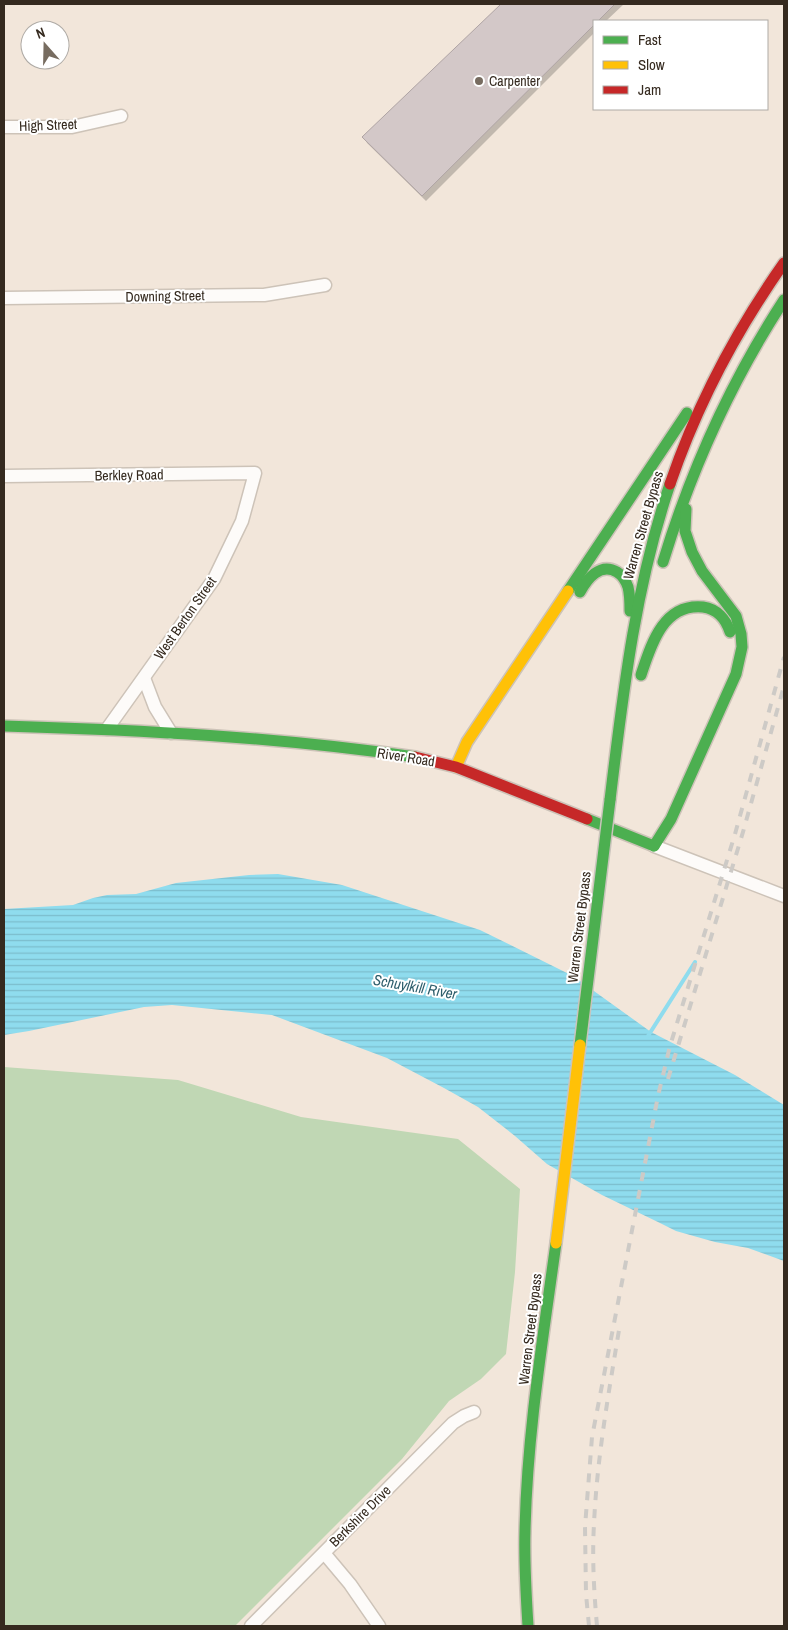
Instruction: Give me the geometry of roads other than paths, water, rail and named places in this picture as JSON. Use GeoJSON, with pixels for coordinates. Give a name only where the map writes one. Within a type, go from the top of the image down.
{"type":"FeatureCollection","features":[{"type":"Feature","properties":{"kind":"main road","name":"Warren Street Bypass"},"geometry":{"type":"LineString","coordinates":[[528,1626],[525,1543],[528,1476],[630,640],[644,572],[666,496],[699,410],[747,317],[784,263]]}},
{"type":"Feature","properties":{"kind":"main road"},"geometry":{"type":"LineString","coordinates":[[659,576],[668,542],[716,417],[765,328],[784,300]]}},
{"type":"Feature","properties":{"kind":"main road"},"geometry":{"type":"LineString","coordinates":[[456,768],[467,742],[731,347]]}},
{"type":"Feature","properties":{"kind":"main road"},"geometry":{"type":"LineString","coordinates":[[654,846],[671,819],[736,674],[741,652],[740,631],[734,613],[701,570],[688,545],[684,523],[691,478]]}},
{"type":"Feature","properties":{"kind":"main road"},"geometry":{"type":"LineString","coordinates":[[456,768],[475,748],[586,582],[599,570],[616,571],[625,580],[630,595],[630,640]]}},
{"type":"Feature","properties":{"kind":"main road"},"geometry":{"type":"LineString","coordinates":[[649,626],[640,680],[656,634],[677,612],[694,607],[716,611],[730,629],[732,641],[732,651],[727,670],[662,815],[654,846]]}},
{"type":"Feature","properties":{"kind":"main road","name":"River Road"},"geometry":{"type":"LineString","coordinates":[[4,726],[107,729],[269,740],[386,753],[434,761],[654,846]]}},
{"type":"Feature","properties":{"kind":"main road"},"geometry":{"type":"LineString","coordinates":[[620,845],[622,825]]}},
{"type":"Feature","properties":{"kind":"street","name":"High Street"},"geometry":{"type":"LineString","coordinates":[[4,126],[72,127],[122,116]]}},
{"type":"Feature","properties":{"kind":"street","name":"Downing Street"},"geometry":{"type":"LineString","coordinates":[[4,298],[264,295],[325,285]]}},
{"type":"Feature","properties":{"kind":"street","name":"Berkley Road"},"geometry":{"type":"LineString","coordinates":[[4,476],[255,473]]}},
{"type":"Feature","properties":{"kind":"street","name":"West Berton Street"},"geometry":{"type":"LineString","coordinates":[[107,729],[214,579],[242,521],[255,473]]}},
{"type":"Feature","properties":{"kind":"street"},"geometry":{"type":"LineString","coordinates":[[144,678],[155,707],[171,733]]}},
{"type":"Feature","properties":{"kind":"street","name":"River Road"},"geometry":{"type":"LineString","coordinates":[[654,846],[784,896]]}},
{"type":"Feature","properties":{"kind":"street","name":"Berkshire Drive"},"geometry":{"type":"LineString","coordinates":[[250,1626],[264,1621],[324,1553],[453,1423],[474,1412]]}},
{"type":"Feature","properties":{"kind":"street"},"geometry":{"type":"LineString","coordinates":[[324,1553],[355,1590],[379,1626]]}},
{"type":"Feature","properties":{"kind":"water","name":"Schuylkill River"},"geometry":{"type":"Polygon","coordinates":[[[278,874],[342,885],[480,930],[573,976],[651,1032],[735,1075],[784,1105],[784,1261],[748,1248],[715,1242],[676,1231],[602,1195],[547,1164],[478,1107],[444,1088],[387,1058],[272,1015],[172,1005],[144,1007],[4,1035],[4,909],[73,905],[107,895],[136,894],[176,883],[249,875],[278,874]]]}},
{"type":"Feature","properties":{"kind":"waterway"},"geometry":{"type":"LineString","coordinates":[[648,1036],[695,962]]}},
{"type":"Feature","properties":{"kind":"railway"},"geometry":{"type":"LineString","coordinates":[[589,1626],[586,1594],[585,1527],[592,1437],[658,1096],[670,1046],[735,834],[784,657]]}},
{"type":"Feature","properties":{"kind":"railway"},"geometry":{"type":"LineString","coordinates":[[668,1079],[743,832],[784,686]]}},
{"type":"Feature","properties":{"kind":"railway"},"geometry":{"type":"LineString","coordinates":[[597,1626],[593,1537],[604,1424],[620,1324]]}},
{"type":"Feature","properties":{"kind":"place","name":"Carpenter"},"geometry":{"type":"Point","coordinates":[479,81]}}]}
